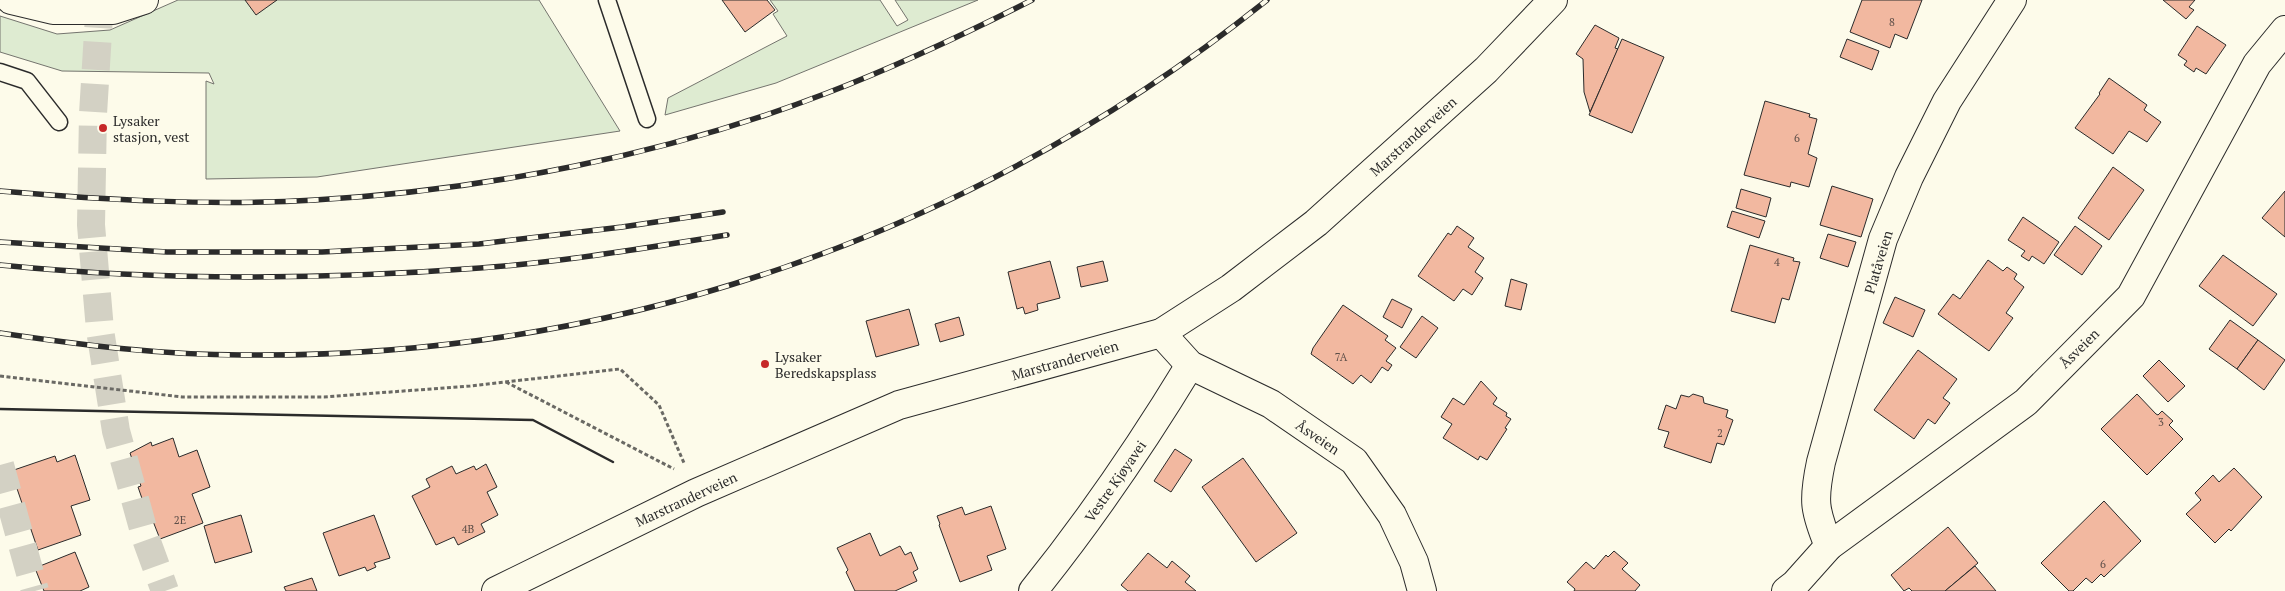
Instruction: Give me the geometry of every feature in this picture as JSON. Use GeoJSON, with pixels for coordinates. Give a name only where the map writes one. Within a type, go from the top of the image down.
{"type":"FeatureCollection","features":[{"type":"Feature","properties":{"kind":"street"},"geometry":{"type":"LineString","coordinates":[[11,0],[53,10],[113,10],[144,0]]}},
{"type":"Feature","properties":{"kind":"street","name":"Marstranderveien"},"geometry":{"type":"LineString","coordinates":[[496,591],[693,485],[899,405],[1161,333],[1231,288],[1316,223],[1486,70],[1553,0]]}},
{"type":"Feature","properties":{"kind":"street","name":"Platåveien"},"geometry":{"type":"LineString","coordinates":[[1829,546],[1818,521],[1814,493],[1823,453],[1883,239],[1909,177],[1947,101],[2012,0]]}},
{"type":"Feature","properties":{"kind":"street","name":"Åsveien"},"geometry":{"type":"LineString","coordinates":[[1796,589],[1829,546],[2026,402],[2131,296],[2257,64],[2285,30]]}},
{"type":"Feature","properties":{"kind":"street","name":"Åsveien"},"geometry":{"type":"LineString","coordinates":[[1161,333],[1190,365],[1270,404],[1354,461],[1392,515],[1414,562],[1422,591]]}},
{"type":"Feature","properties":{"kind":"street","name":"Vestre Kjøyavei"},"geometry":{"type":"LineString","coordinates":[[1033,591],[1061,556],[1139,448],[1190,365]]}},
{"type":"Feature","properties":{"kind":"lane"},"geometry":{"type":"LineString","coordinates":[[607,0],[647,119]]}},
{"type":"Feature","properties":{"kind":"lane"},"geometry":{"type":"LineString","coordinates":[[0,72],[27,81],[59,122]]}},
{"type":"Feature","properties":{"kind":"path"},"geometry":{"type":"LineString","coordinates":[[0,376],[182,397],[324,397],[505,382],[620,369],[659,405],[693,485]]}},
{"type":"Feature","properties":{"kind":"path"},"geometry":{"type":"LineString","coordinates":[[505,382],[693,485]]}},
{"type":"Feature","properties":{"kind":"green space"},"geometry":{"type":"Polygon","coordinates":[[[178,0],[539,0],[620,131],[317,177],[206,179],[206,81],[214,84],[209,73],[62,71],[0,52],[0,16],[57,34],[110,30],[178,0]]]}},
{"type":"Feature","properties":{"kind":"green space"},"geometry":{"type":"Polygon","coordinates":[[[770,0],[880,0],[897,26],[908,20],[895,0],[978,0],[776,83],[665,115],[668,98],[787,36],[773,14],[778,11],[770,0]]]}},
{"type":"Feature","properties":{"kind":"building"},"geometry":{"type":"Polygon","coordinates":[[[245,0],[277,0],[256,15],[245,0]]]}},
{"type":"Feature","properties":{"kind":"building"},"geometry":{"type":"Polygon","coordinates":[[[722,0],[767,0],[775,10],[745,32],[722,0]]]}},
{"type":"Feature","properties":{"kind":"building"},"geometry":{"type":"Polygon","coordinates":[[[1862,0],[1922,0],[1907,39],[1895,34],[1890,48],[1850,32],[1862,0]]]}},
{"type":"Feature","properties":{"kind":"building"},"geometry":{"type":"Polygon","coordinates":[[[2163,0],[2195,0],[2189,7],[2194,10],[2186,19],[2163,0]]]}},
{"type":"Feature","properties":{"kind":"building"},"geometry":{"type":"Polygon","coordinates":[[[1595,25],[1619,38],[1615,48],[1618,49],[1590,112],[1584,92],[1583,59],[1576,54],[1595,25]]]}},
{"type":"Feature","properties":{"kind":"building"},"geometry":{"type":"Polygon","coordinates":[[[2197,26],[2226,45],[2206,74],[2196,68],[2194,72],[2184,65],[2187,61],[2178,55],[2197,26]]]}},
{"type":"Feature","properties":{"kind":"building"},"geometry":{"type":"Polygon","coordinates":[[[1622,39],[1664,57],[1632,133],[1589,115],[1622,39]]]}},
{"type":"Feature","properties":{"kind":"building"},"geometry":{"type":"Polygon","coordinates":[[[1847,39],[1879,51],[1872,70],[1840,57],[1847,39]]]}},
{"type":"Feature","properties":{"kind":"building"},"geometry":{"type":"Polygon","coordinates":[[[2109,78],[2147,105],[2144,110],[2161,122],[2147,142],[2129,131],[2113,154],[2075,128],[2100,94],[2109,78]]]}},
{"type":"Feature","properties":{"kind":"building"},"geometry":{"type":"Polygon","coordinates":[[[1765,101],[1810,114],[1809,117],[1817,119],[1808,154],[1817,158],[1809,187],[1791,182],[1790,187],[1744,175],[1765,101]]]}},
{"type":"Feature","properties":{"kind":"building"},"geometry":{"type":"Polygon","coordinates":[[[2113,167],[2144,190],[2109,240],[2078,218],[2113,167]]]}},
{"type":"Feature","properties":{"kind":"building"},"geometry":{"type":"Polygon","coordinates":[[[1832,186],[1873,199],[1861,237],[1820,225],[1832,186]]]}},
{"type":"Feature","properties":{"kind":"building"},"geometry":{"type":"Polygon","coordinates":[[[1741,189],[1771,198],[1766,217],[1736,208],[1741,189]]]}},
{"type":"Feature","properties":{"kind":"building"},"geometry":{"type":"Polygon","coordinates":[[[2285,191],[2285,237],[2262,218],[2285,191]]]}},
{"type":"Feature","properties":{"kind":"building"},"geometry":{"type":"Polygon","coordinates":[[[1732,211],[1765,221],[1759,238],[1727,227],[1732,211]]]}},
{"type":"Feature","properties":{"kind":"building"},"geometry":{"type":"Polygon","coordinates":[[[2023,217],[2059,242],[2044,264],[2032,256],[2029,261],[2021,256],[2025,251],[2008,240],[2023,217]]]}},
{"type":"Feature","properties":{"kind":"building"},"geometry":{"type":"Polygon","coordinates":[[[1457,226],[1474,238],[1468,247],[1484,258],[1475,272],[1483,278],[1472,295],[1463,289],[1454,301],[1418,276],[1448,233],[1451,235],[1457,226]]]}},
{"type":"Feature","properties":{"kind":"building"},"geometry":{"type":"Polygon","coordinates":[[[2075,226],[2102,246],[2082,275],[2054,255],[2075,226]]]}},
{"type":"Feature","properties":{"kind":"building"},"geometry":{"type":"Polygon","coordinates":[[[1828,234],[1856,242],[1848,267],[1820,258],[1828,234]]]}},
{"type":"Feature","properties":{"kind":"building"},"geometry":{"type":"Polygon","coordinates":[[[1750,245],[1794,258],[1793,261],[1800,262],[1789,300],[1782,298],[1775,323],[1731,311],[1750,245]]]}},
{"type":"Feature","properties":{"kind":"building"},"geometry":{"type":"Polygon","coordinates":[[[2223,255],[2277,294],[2253,326],[2199,286],[2223,255]]]}},
{"type":"Feature","properties":{"kind":"building"},"geometry":{"type":"Polygon","coordinates":[[[1988,260],[2003,271],[2007,267],[2017,274],[2014,279],[2024,287],[2006,313],[2013,318],[1989,351],[1938,314],[1953,294],[1960,299],[1988,260]]]}},
{"type":"Feature","properties":{"kind":"building"},"geometry":{"type":"Polygon","coordinates":[[[1050,261],[1060,298],[1037,304],[1038,310],[1025,314],[1023,307],[1017,309],[1008,272],[1050,261]]]}},
{"type":"Feature","properties":{"kind":"building"},"geometry":{"type":"Polygon","coordinates":[[[1103,261],[1108,281],[1081,287],[1077,267],[1103,261]]]}},
{"type":"Feature","properties":{"kind":"building"},"geometry":{"type":"Polygon","coordinates":[[[1511,279],[1527,284],[1521,310],[1505,306],[1511,279]]]}},
{"type":"Feature","properties":{"kind":"building"},"geometry":{"type":"Polygon","coordinates":[[[1895,297],[1925,310],[1913,337],[1883,323],[1895,297]]]}},
{"type":"Feature","properties":{"kind":"building"},"geometry":{"type":"Polygon","coordinates":[[[1392,299],[1412,309],[1402,328],[1383,317],[1392,299]]]}},
{"type":"Feature","properties":{"kind":"building"},"geometry":{"type":"Polygon","coordinates":[[[1343,305],[1388,336],[1385,340],[1396,348],[1386,361],[1392,365],[1388,371],[1382,367],[1371,383],[1361,375],[1353,384],[1311,354],[1313,348],[1343,305]]]}},
{"type":"Feature","properties":{"kind":"building"},"geometry":{"type":"Polygon","coordinates":[[[909,309],[919,345],[876,357],[866,321],[909,309]]]}},
{"type":"Feature","properties":{"kind":"building"},"geometry":{"type":"Polygon","coordinates":[[[1422,316],[1438,328],[1416,358],[1400,347],[1422,316]]]}},
{"type":"Feature","properties":{"kind":"building"},"geometry":{"type":"Polygon","coordinates":[[[959,317],[964,335],[940,342],[935,324],[959,317]]]}},
{"type":"Feature","properties":{"kind":"building"},"geometry":{"type":"Polygon","coordinates":[[[2230,320],[2258,340],[2237,369],[2209,349],[2230,320]]]}},
{"type":"Feature","properties":{"kind":"building"},"geometry":{"type":"Polygon","coordinates":[[[2258,340],[2285,360],[2264,390],[2237,369],[2258,340]]]}},
{"type":"Feature","properties":{"kind":"building"},"geometry":{"type":"Polygon","coordinates":[[[1918,350],[1957,379],[1943,398],[1950,403],[1935,424],[1928,419],[1914,439],[1874,410],[1918,350]]]}},
{"type":"Feature","properties":{"kind":"building"},"geometry":{"type":"Polygon","coordinates":[[[2159,360],[2185,386],[2168,402],[2143,376],[2159,360]]]}},
{"type":"Feature","properties":{"kind":"building"},"geometry":{"type":"Polygon","coordinates":[[[1481,381],[1497,398],[1493,404],[1507,413],[1506,416],[1511,419],[1505,428],[1507,429],[1487,460],[1480,456],[1478,460],[1443,438],[1452,424],[1441,417],[1453,398],[1464,405],[1481,381]]]}},
{"type":"Feature","properties":{"kind":"building"},"geometry":{"type":"Polygon","coordinates":[[[1693,394],[1703,397],[1704,403],[1728,410],[1726,417],[1733,420],[1724,445],[1717,443],[1711,463],[1664,447],[1669,432],[1658,429],[1666,405],[1676,409],[1681,395],[1689,397],[1693,394]]]}},
{"type":"Feature","properties":{"kind":"building"},"geometry":{"type":"Polygon","coordinates":[[[2137,394],[2156,414],[2158,415],[2162,411],[2173,421],[2169,425],[2183,439],[2147,475],[2101,429],[2137,394]]]}},
{"type":"Feature","properties":{"kind":"building"},"geometry":{"type":"Polygon","coordinates":[[[173,438],[179,457],[197,450],[210,487],[192,494],[203,523],[160,539],[138,487],[141,486],[130,453],[151,442],[152,446],[173,438]]]}},
{"type":"Feature","properties":{"kind":"building"},"geometry":{"type":"Polygon","coordinates":[[[1175,449],[1192,460],[1171,492],[1154,481],[1175,449]]]}},
{"type":"Feature","properties":{"kind":"building"},"geometry":{"type":"Polygon","coordinates":[[[75,455],[90,500],[71,506],[81,535],[38,550],[11,471],[55,456],[57,462],[75,455]]]}},
{"type":"Feature","properties":{"kind":"building"},"geometry":{"type":"Polygon","coordinates":[[[1243,458],[1297,533],[1256,562],[1202,487],[1243,458]]]}},
{"type":"Feature","properties":{"kind":"building"},"geometry":{"type":"Polygon","coordinates":[[[486,464],[497,487],[487,492],[498,515],[481,524],[485,532],[458,545],[454,537],[436,545],[412,496],[430,487],[426,479],[452,466],[456,474],[474,466],[476,470],[486,464]]]}},
{"type":"Feature","properties":{"kind":"building"},"geometry":{"type":"Polygon","coordinates":[[[2234,468],[2262,497],[2231,531],[2229,529],[2215,543],[2186,514],[2201,500],[2195,493],[2213,475],[2219,482],[2234,468]]]}},
{"type":"Feature","properties":{"kind":"building"},"geometry":{"type":"Polygon","coordinates":[[[2104,501],[2141,541],[2104,577],[2101,574],[2092,583],[2086,578],[2073,591],[2069,591],[2041,563],[2104,501]]]}},
{"type":"Feature","properties":{"kind":"building"},"geometry":{"type":"Polygon","coordinates":[[[991,506],[1006,549],[987,556],[992,570],[960,582],[937,516],[962,507],[965,515],[991,506]]]}},
{"type":"Feature","properties":{"kind":"building"},"geometry":{"type":"Polygon","coordinates":[[[241,515],[252,552],[215,563],[204,526],[241,515]]]}},
{"type":"Feature","properties":{"kind":"building"},"geometry":{"type":"Polygon","coordinates":[[[374,515],[390,558],[374,563],[376,567],[367,571],[365,567],[339,576],[323,533],[374,515]]]}},
{"type":"Feature","properties":{"kind":"building"},"geometry":{"type":"Polygon","coordinates":[[[1948,527],[1978,563],[1945,591],[1912,591],[1909,588],[1904,591],[1891,575],[1948,527]]]}},
{"type":"Feature","properties":{"kind":"building"},"geometry":{"type":"Polygon","coordinates":[[[870,533],[880,556],[900,546],[905,555],[911,552],[918,569],[913,572],[917,581],[895,591],[855,591],[846,572],[848,570],[837,548],[870,533]]]}},
{"type":"Feature","properties":{"kind":"building"},"geometry":{"type":"Polygon","coordinates":[[[1614,551],[1628,563],[1622,569],[1640,585],[1635,591],[1574,591],[1575,589],[1567,582],[1586,562],[1594,569],[1606,555],[1608,557],[1614,551]]]}},
{"type":"Feature","properties":{"kind":"building"},"geometry":{"type":"Polygon","coordinates":[[[75,552],[89,587],[80,591],[44,591],[35,568],[75,552]]]}},
{"type":"Feature","properties":{"kind":"building"},"geometry":{"type":"Polygon","coordinates":[[[1148,553],[1167,568],[1172,561],[1190,576],[1185,582],[1196,591],[1128,591],[1121,585],[1148,553]]]}},
{"type":"Feature","properties":{"kind":"building"},"geometry":{"type":"Polygon","coordinates":[[[1975,566],[1996,591],[1945,591],[1975,566]]]}},
{"type":"Feature","properties":{"kind":"building"},"geometry":{"type":"Polygon","coordinates":[[[312,578],[317,591],[286,591],[284,587],[312,578]]]}},
{"type":"Feature","properties":{"kind":"tunnel"},"geometry":{"type":"LineString","coordinates":[[100,0],[93,114],[91,225],[100,330],[116,431],[146,539],[165,591]]}},
{"type":"Feature","properties":{"kind":"tunnel"},"geometry":{"type":"LineString","coordinates":[[0,465],[35,591]]}},
{"type":"Feature","properties":{"kind":"railway"},"geometry":{"type":"LineString","coordinates":[[0,191],[158,201],[276,202],[380,195],[445,188],[575,166],[703,134],[766,115],[827,93],[905,61],[1032,0]]}},
{"type":"Feature","properties":{"kind":"railway"},"geometry":{"type":"LineString","coordinates":[[0,333],[91,345],[212,355],[383,350],[520,334],[655,306],[786,267],[914,216],[1037,155],[1155,83],[1267,0]]}},
{"type":"Feature","properties":{"kind":"railway"},"geometry":{"type":"LineString","coordinates":[[0,242],[167,252],[322,252],[479,244],[622,227],[723,212]]}},
{"type":"Feature","properties":{"kind":"railway"},"geometry":{"type":"LineString","coordinates":[[0,265],[120,274],[180,276],[300,277],[360,275],[480,268],[542,262],[727,235]]}},
{"type":"Feature","properties":{"kind":"wall"},"geometry":{"type":"LineString","coordinates":[[0,409],[533,420],[613,462]]}},
{"type":"Feature","properties":{"kind":"place","name":"Lysaker stasjon, vest"},"geometry":{"type":"Point","coordinates":[103,128]}},
{"type":"Feature","properties":{"kind":"place","name":"Lysaker Beredskapsplass"},"geometry":{"type":"Point","coordinates":[765,364]}}]}
